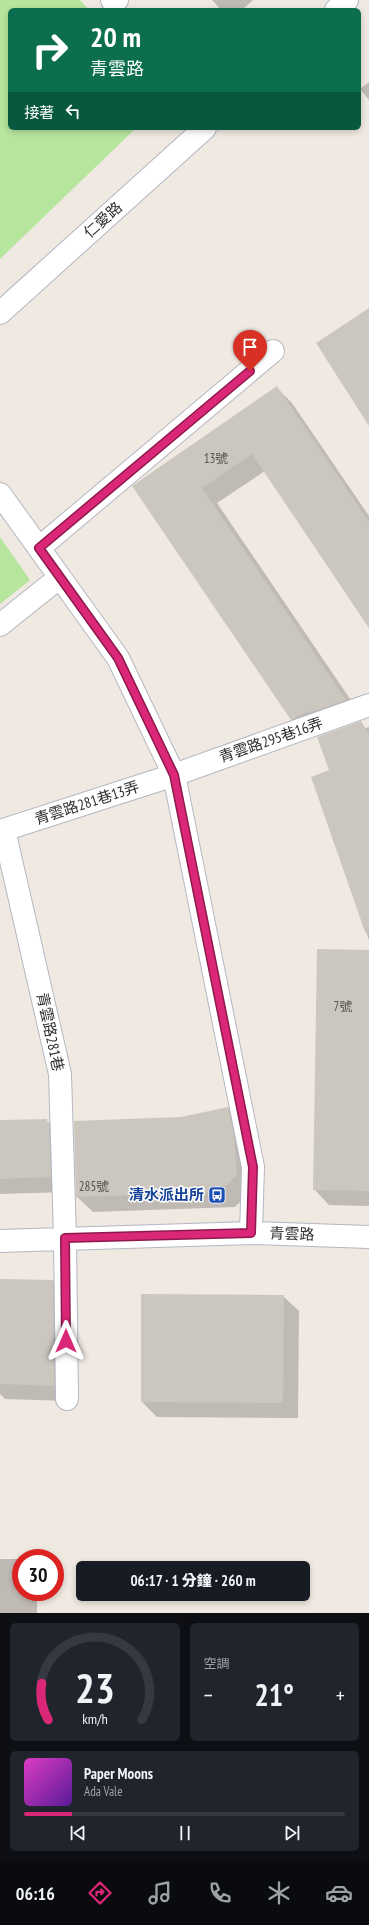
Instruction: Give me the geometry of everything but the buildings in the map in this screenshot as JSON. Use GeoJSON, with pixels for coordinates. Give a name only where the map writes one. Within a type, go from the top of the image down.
{"type":"FeatureCollection","features":[{"type":"Feature","properties":{"kind":"street"},"geometry":{"type":"LineString","coordinates":[[112,0],[114,3],[117,0]]}},
{"type":"Feature","properties":{"kind":"street"},"geometry":{"type":"LineString","coordinates":[[338,8],[347,0]]}},
{"type":"Feature","properties":{"kind":"street","name":"仁愛路"},"geometry":{"type":"LineString","coordinates":[[0,313],[203,130]]}},
{"type":"Feature","properties":{"kind":"street"},"geometry":{"type":"LineString","coordinates":[[39,548],[273,351]]}},
{"type":"Feature","properties":{"kind":"street"},"geometry":{"type":"LineString","coordinates":[[0,494],[118,658],[174,775],[253,1167],[251,1233]]}},
{"type":"Feature","properties":{"kind":"street"},"geometry":{"type":"LineString","coordinates":[[0,625],[60,577]]}},
{"type":"Feature","properties":{"kind":"street","name":"青雲路295巷16弄"},"geometry":{"type":"LineString","coordinates":[[174,775],[369,706]]}},
{"type":"Feature","properties":{"kind":"street","name":"青雲路281巷13弄"},"geometry":{"type":"LineString","coordinates":[[2,830],[174,775]]}},
{"type":"Feature","properties":{"kind":"street","name":"青雲路281巷"},"geometry":{"type":"LineString","coordinates":[[2,830],[60,1074],[65,1238],[67,1399]]}},
{"type":"Feature","properties":{"kind":"street","name":"青雲路"},"geometry":{"type":"LineString","coordinates":[[0,1241],[251,1233],[369,1237]]}},
{"type":"Feature","properties":{"kind":"green space"},"geometry":{"type":"Polygon","coordinates":[[[0,0],[80,0],[87,8],[8,8],[8,130],[134,130],[0,259],[0,0]]]}},
{"type":"Feature","properties":{"kind":"green space"},"geometry":{"type":"Polygon","coordinates":[[[0,537],[30,580],[0,604],[0,537]]]}},
{"type":"Feature","properties":{"kind":"place","name":"清水派出所"},"geometry":{"type":"Point","coordinates":[217,1195]}},
{"type":"Feature","properties":{"kind":"route"},"geometry":{"type":"LineString","coordinates":[[66,1341],[65,1238],[251,1233],[253,1167],[174,775],[118,658],[39,548],[250,371]]}}]}
